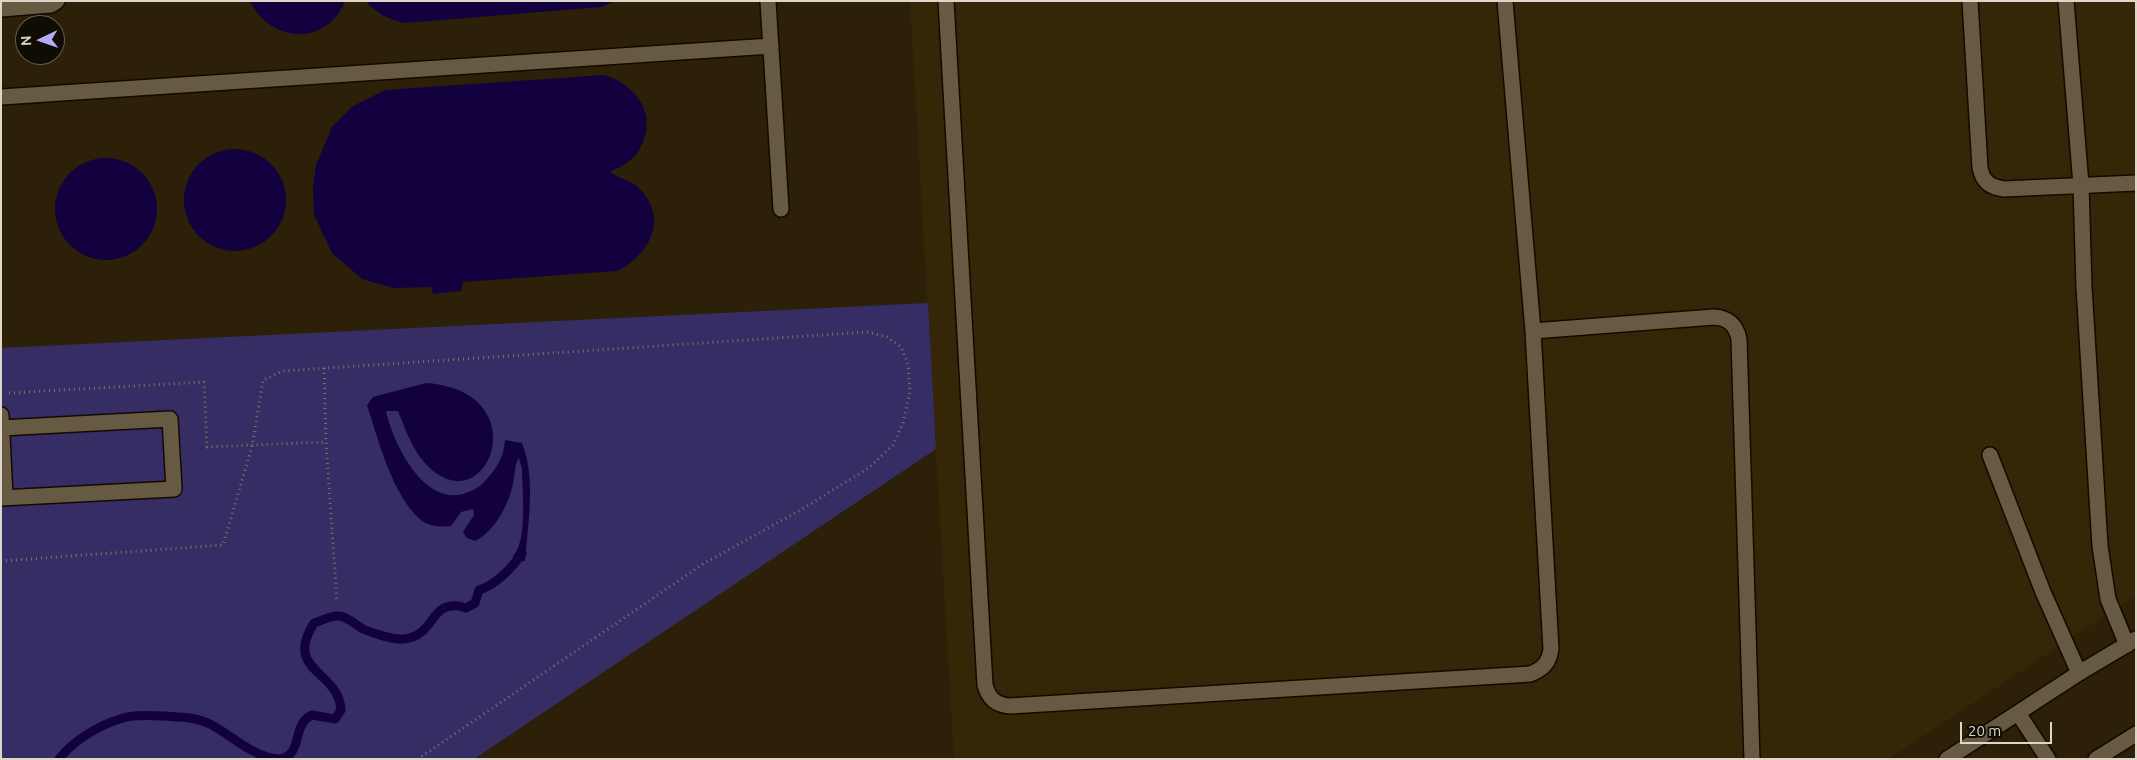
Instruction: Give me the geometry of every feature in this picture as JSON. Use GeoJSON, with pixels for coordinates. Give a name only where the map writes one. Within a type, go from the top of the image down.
{"type":"FeatureCollection","features":[{"type":"Feature","properties":{"kind":"street"},"geometry":{"type":"LineString","coordinates":[[1,9],[51,5],[57,1]]}},
{"type":"Feature","properties":{"kind":"street"},"geometry":{"type":"LineString","coordinates":[[768,1],[781,210]]}},
{"type":"Feature","properties":{"kind":"street"},"geometry":{"type":"LineString","coordinates":[[946,1],[985,685],[993,701],[1001,706],[1530,674],[1538,671],[1550,658],[1534,331],[1505,1]]}},
{"type":"Feature","properties":{"kind":"street"},"geometry":{"type":"LineString","coordinates":[[1970,1],[1982,177],[1987,184],[2004,190],[2136,182]]}},
{"type":"Feature","properties":{"kind":"street"},"geometry":{"type":"LineString","coordinates":[[1947,759],[1963,754],[2018,713],[2131,642],[2108,599],[2100,546],[2084,287],[2082,185],[2066,1]]}},
{"type":"Feature","properties":{"kind":"street"},"geometry":{"type":"LineString","coordinates":[[1,97],[771,46]]}},
{"type":"Feature","properties":{"kind":"street"},"geometry":{"type":"LineString","coordinates":[[1534,331],[1714,317],[1724,318],[1737,330],[1752,759]]}},
{"type":"Feature","properties":{"kind":"street"},"geometry":{"type":"LineString","coordinates":[[170,419],[174,489],[3,498],[2,423],[170,419]]}},
{"type":"Feature","properties":{"kind":"street"},"geometry":{"type":"LineString","coordinates":[[1990,455],[2043,592],[2079,673]]}},
{"type":"Feature","properties":{"kind":"street"},"geometry":{"type":"LineString","coordinates":[[2018,713],[2048,759]]}},
{"type":"Feature","properties":{"kind":"street"},"geometry":{"type":"LineString","coordinates":[[2096,759],[2136,734]]}},
{"type":"Feature","properties":{"kind":"path"},"geometry":{"type":"LineString","coordinates":[[1,561],[223,545],[252,447],[263,380],[283,371],[867,332],[887,337],[901,347],[908,364],[910,392],[904,423],[893,445],[870,466],[804,508],[703,564],[418,759]]}},
{"type":"Feature","properties":{"kind":"path"},"geometry":{"type":"LineString","coordinates":[[324,368],[326,442],[337,602]]}},
{"type":"Feature","properties":{"kind":"path"},"geometry":{"type":"LineString","coordinates":[[1,393],[204,382],[207,447],[252,447],[326,442]]}},
{"type":"Feature","properties":{"kind":"shaded area"},"geometry":{"type":"Polygon","coordinates":[[[250,1],[345,1],[337,16],[325,26],[312,32],[298,34],[284,32],[271,25],[259,15],[250,1]]]}},
{"type":"Feature","properties":{"kind":"shaded area"},"geometry":{"type":"Polygon","coordinates":[[[366,1],[615,1],[602,7],[404,23],[383,15],[366,1]]]}},
{"type":"Feature","properties":{"kind":"shaded area"},"geometry":{"type":"Polygon","coordinates":[[[910,1],[2136,1],[2136,595],[1889,759],[954,759],[910,1]]]}},
{"type":"Feature","properties":{"kind":"shaded area"},"geometry":{"type":"Polygon","coordinates":[[[604,75],[627,86],[636,95],[646,115],[647,127],[638,152],[629,161],[610,172],[637,186],[649,201],[653,212],[654,224],[651,236],[638,256],[628,264],[617,271],[463,282],[461,291],[433,294],[431,287],[393,288],[362,279],[332,253],[314,215],[313,187],[316,165],[332,127],[353,106],[385,90],[604,75]]]}},
{"type":"Feature","properties":{"kind":"shaded area"},"geometry":{"type":"Polygon","coordinates":[[[235,149],[254,153],[271,164],[282,181],[286,200],[282,219],[271,236],[254,247],[235,251],[216,247],[199,236],[188,219],[184,200],[188,181],[199,164],[216,153],[235,149]]]}},
{"type":"Feature","properties":{"kind":"shaded area"},"geometry":{"type":"Polygon","coordinates":[[[106,158],[125,162],[142,173],[153,190],[157,209],[153,228],[142,245],[125,256],[106,260],[87,256],[70,245],[59,228],[55,209],[59,190],[70,173],[87,162],[106,158]]]}},
{"type":"Feature","properties":{"kind":"shaded area"},"geometry":{"type":"Polygon","coordinates":[[[928,303],[936,449],[474,759],[1,759],[1,348],[928,303]]]}},
{"type":"Feature","properties":{"kind":"shaded area"},"geometry":{"type":"Polygon","coordinates":[[[426,383],[462,392],[483,408],[492,430],[491,451],[482,469],[466,480],[446,479],[419,456],[398,411],[386,411],[403,455],[424,482],[437,491],[451,495],[466,493],[483,483],[499,462],[505,440],[522,443],[529,471],[530,486],[525,561],[515,562],[513,556],[518,549],[522,527],[522,469],[519,458],[515,467],[511,492],[500,517],[489,531],[475,541],[467,538],[463,532],[474,515],[473,509],[461,512],[451,526],[436,526],[421,520],[402,497],[388,467],[367,405],[373,397],[426,383]]]}},
{"type":"Feature","properties":{"kind":"waterway"},"geometry":{"type":"LineString","coordinates":[[279,759],[287,757],[292,752],[306,719],[312,715],[335,719],[341,710],[338,697],[332,686],[308,662],[305,652],[306,639],[314,623],[329,617],[339,616],[349,619],[363,629],[383,636],[399,639],[415,636],[445,607],[466,608],[475,603],[479,590],[492,584],[504,575],[522,553]]}},
{"type":"Feature","properties":{"kind":"waterway"},"geometry":{"type":"LineString","coordinates":[[59,759],[72,746],[96,729],[133,716],[182,717],[205,722],[258,754],[277,759]]}}]}
